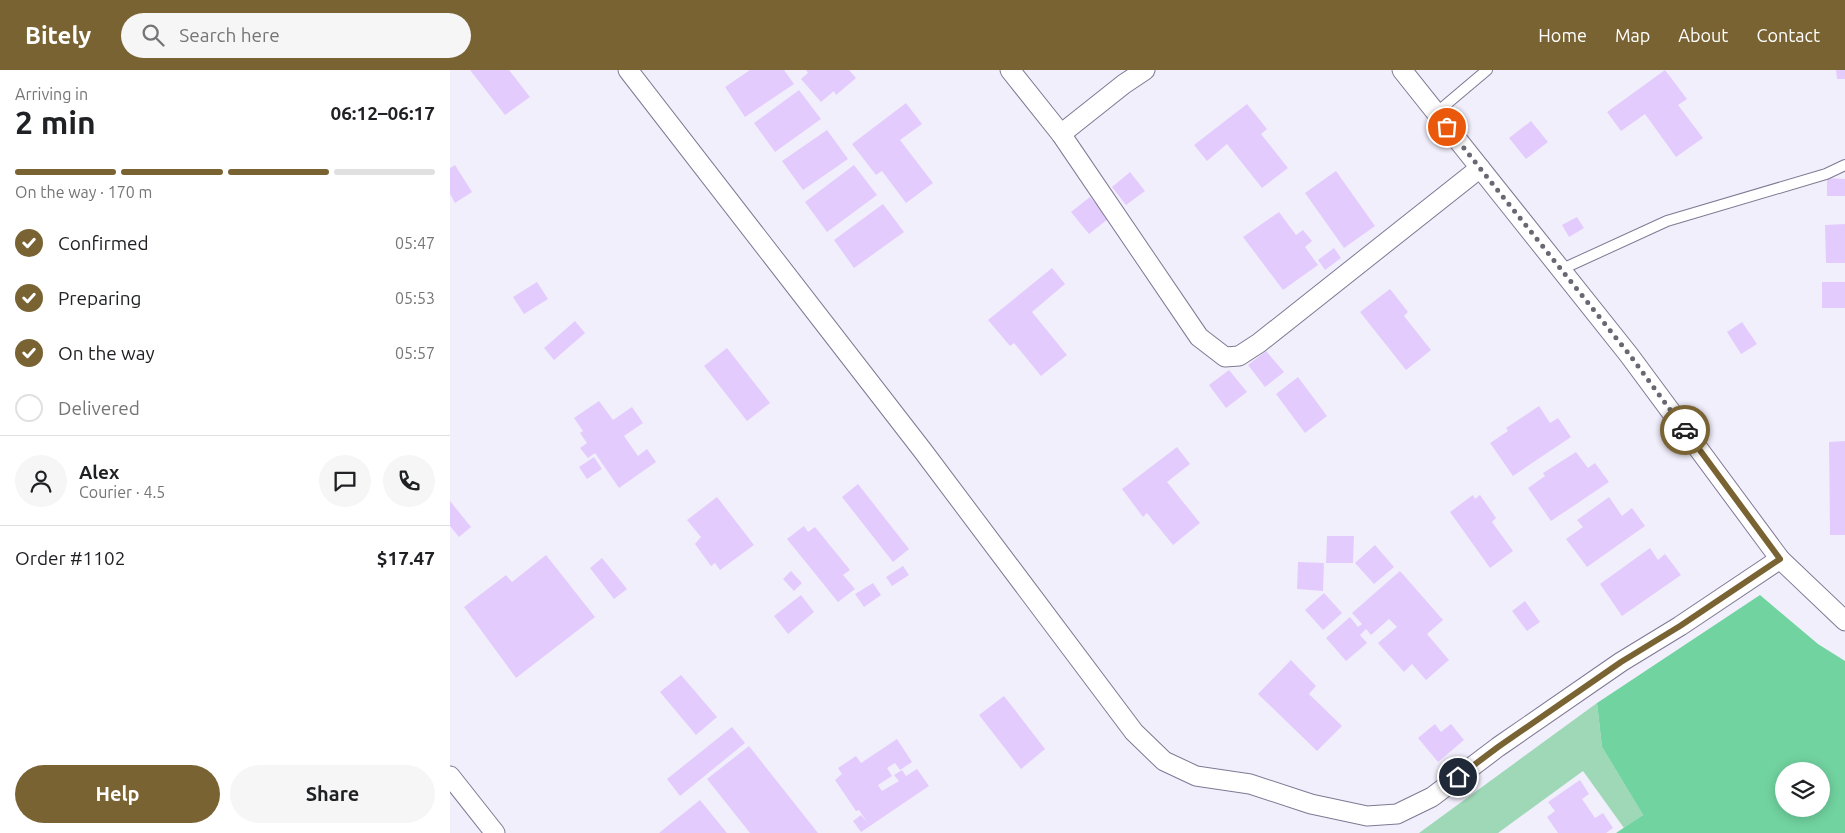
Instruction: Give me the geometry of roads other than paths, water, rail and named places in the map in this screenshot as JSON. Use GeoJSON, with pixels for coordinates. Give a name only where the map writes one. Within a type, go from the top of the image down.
{"type":"FeatureCollection","features":[{"type":"Feature","properties":{"kind":"street"},"geometry":{"type":"LineString","coordinates":[[628,70],[923,451],[1134,732],[1164,761],[1196,776],[1250,784],[1311,804],[1367,816],[1397,814],[1432,797],[1498,747],[1621,662],[1680,626],[1780,559]]}},
{"type":"Feature","properties":{"kind":"street"},"geometry":{"type":"LineString","coordinates":[[1010,70],[1060,134],[1199,337],[1225,357],[1239,356],[1259,343],[1480,168]]}},
{"type":"Feature","properties":{"kind":"street"},"geometry":{"type":"LineString","coordinates":[[1060,134],[1145,70]]}},
{"type":"Feature","properties":{"kind":"street"},"geometry":{"type":"LineString","coordinates":[[1402,70],[1629,354],[1780,559],[1845,621]]}},
{"type":"Feature","properties":{"kind":"street"},"geometry":{"type":"LineString","coordinates":[[450,776],[495,833]]}},
{"type":"Feature","properties":{"kind":"lane"},"geometry":{"type":"LineString","coordinates":[[1436,113],[1487,70]]}},
{"type":"Feature","properties":{"kind":"lane"},"geometry":{"type":"LineString","coordinates":[[1560,270],[1668,221],[1826,174],[1845,164]]}}]}
